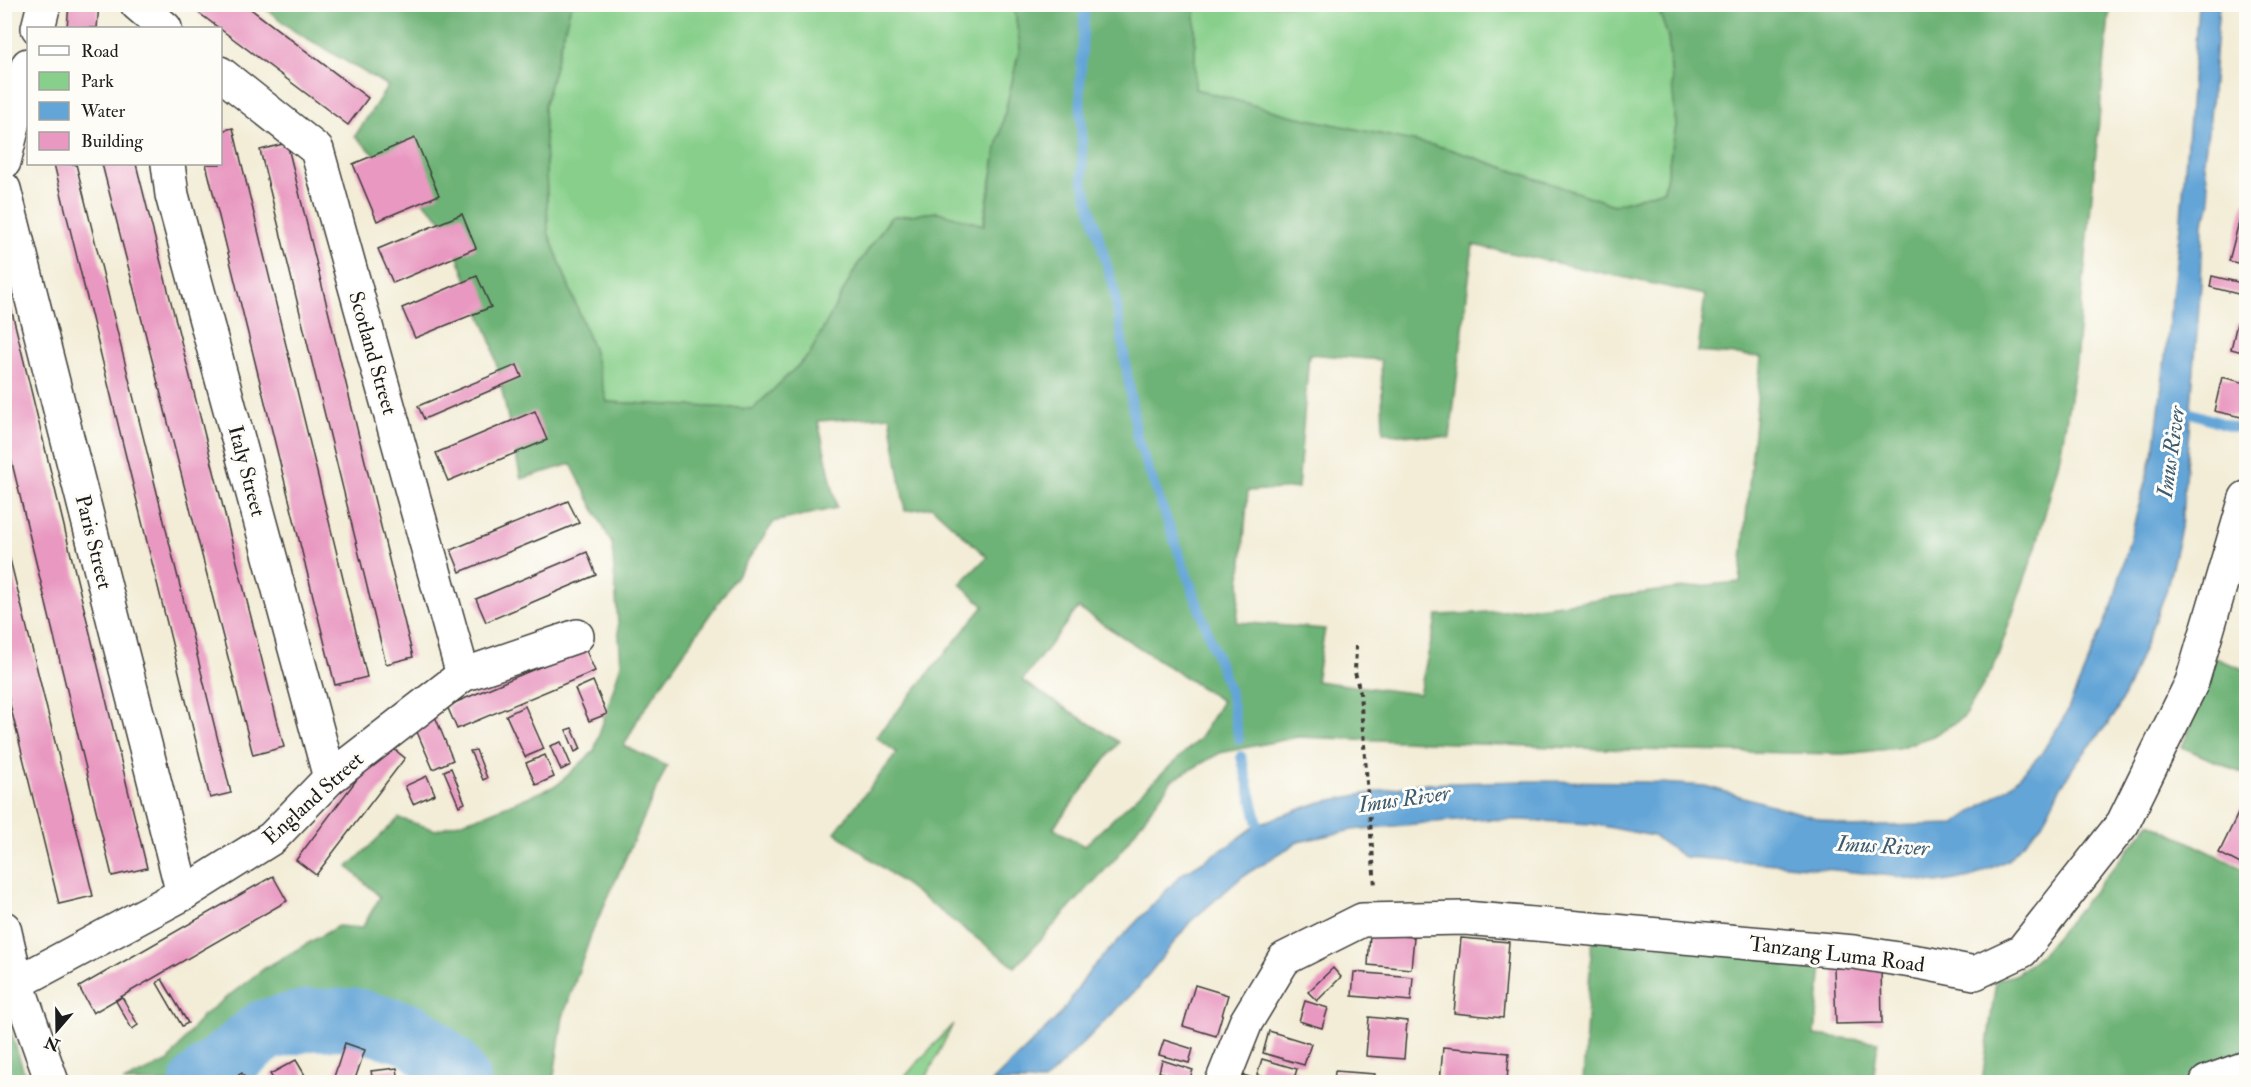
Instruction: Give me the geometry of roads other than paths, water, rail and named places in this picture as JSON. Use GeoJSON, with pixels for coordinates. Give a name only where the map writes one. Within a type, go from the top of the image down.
{"type":"FeatureCollection","features":[{"type":"Feature","properties":{"kind":"street"},"geometry":{"type":"LineString","coordinates":[[38,27],[44,4]]}},
{"type":"Feature","properties":{"kind":"street"},"geometry":{"type":"LineString","coordinates":[[137,4],[164,27]]}},
{"type":"Feature","properties":{"kind":"street"},"geometry":{"type":"LineString","coordinates":[[4,162],[27,69]]}},
{"type":"Feature","properties":{"kind":"street","name":"Scotland Street"},"geometry":{"type":"LineString","coordinates":[[222,75],[317,150],[463,675]]}},
{"type":"Feature","properties":{"kind":"street","name":"Italy Street"},"geometry":{"type":"LineString","coordinates":[[168,165],[172,195],[330,778]]}},
{"type":"Feature","properties":{"kind":"street","name":"Paris Street"},"geometry":{"type":"LineString","coordinates":[[4,189],[183,894]]}},
{"type":"Feature","properties":{"kind":"street","name":"Tanzang Luma Road"},"geometry":{"type":"LineString","coordinates":[[1222,1083],[1246,1022],[1284,959],[1362,920],[1465,918],[1842,951],[1975,973],[2022,951],[2123,823],[2192,682],[2247,498]]}},
{"type":"Feature","properties":{"kind":"street","name":"England Street"},"geometry":{"type":"LineString","coordinates":[[17,983],[183,894],[272,838],[330,778],[463,675],[577,636]]}},
{"type":"Feature","properties":{"kind":"street"},"geometry":{"type":"LineString","coordinates":[[4,928],[17,983],[52,1083]]}},
{"type":"Feature","properties":{"kind":"street"},"geometry":{"type":"LineString","coordinates":[[2207,1083],[2247,1068]]}},
{"type":"Feature","properties":{"kind":"water","name":"Imus River"},"geometry":{"type":"Polygon","coordinates":[[[2198,5],[2219,5],[2210,118],[2204,159],[2211,203],[2203,223],[2201,283],[2181,528],[2166,592],[2129,685],[2114,716],[2076,763],[2042,824],[2008,860],[1972,877],[1937,883],[1777,864],[1684,857],[1653,836],[1592,824],[1467,819],[1352,830],[1298,842],[1243,876],[1190,922],[1138,988],[1044,1082],[992,1082],[1060,1015],[1091,969],[1182,874],[1228,846],[1258,824],[1321,802],[1418,784],[1523,781],[1646,782],[1705,786],[1849,827],[1954,824],[2010,786],[2041,754],[2066,714],[2113,603],[2155,445],[2181,218],[2198,5]]]}},
{"type":"Feature","properties":{"kind":"waterway"},"geometry":{"type":"LineString","coordinates":[[1085,4],[1080,84],[1083,181],[1115,294],[1137,438],[1230,693],[1239,739]]}},
{"type":"Feature","properties":{"kind":"waterway","name":"Imus River"},"geometry":{"type":"LineString","coordinates":[[2178,409],[2237,428]]}},
{"type":"Feature","properties":{"kind":"waterway"},"geometry":{"type":"LineString","coordinates":[[1241,756],[1261,836]]}},
{"type":"Feature","properties":{"kind":"waterway"},"geometry":{"type":"LineString","coordinates":[[201,1082],[265,1030],[309,1020],[355,1019],[413,1035],[450,1066],[460,1082]]}}]}
